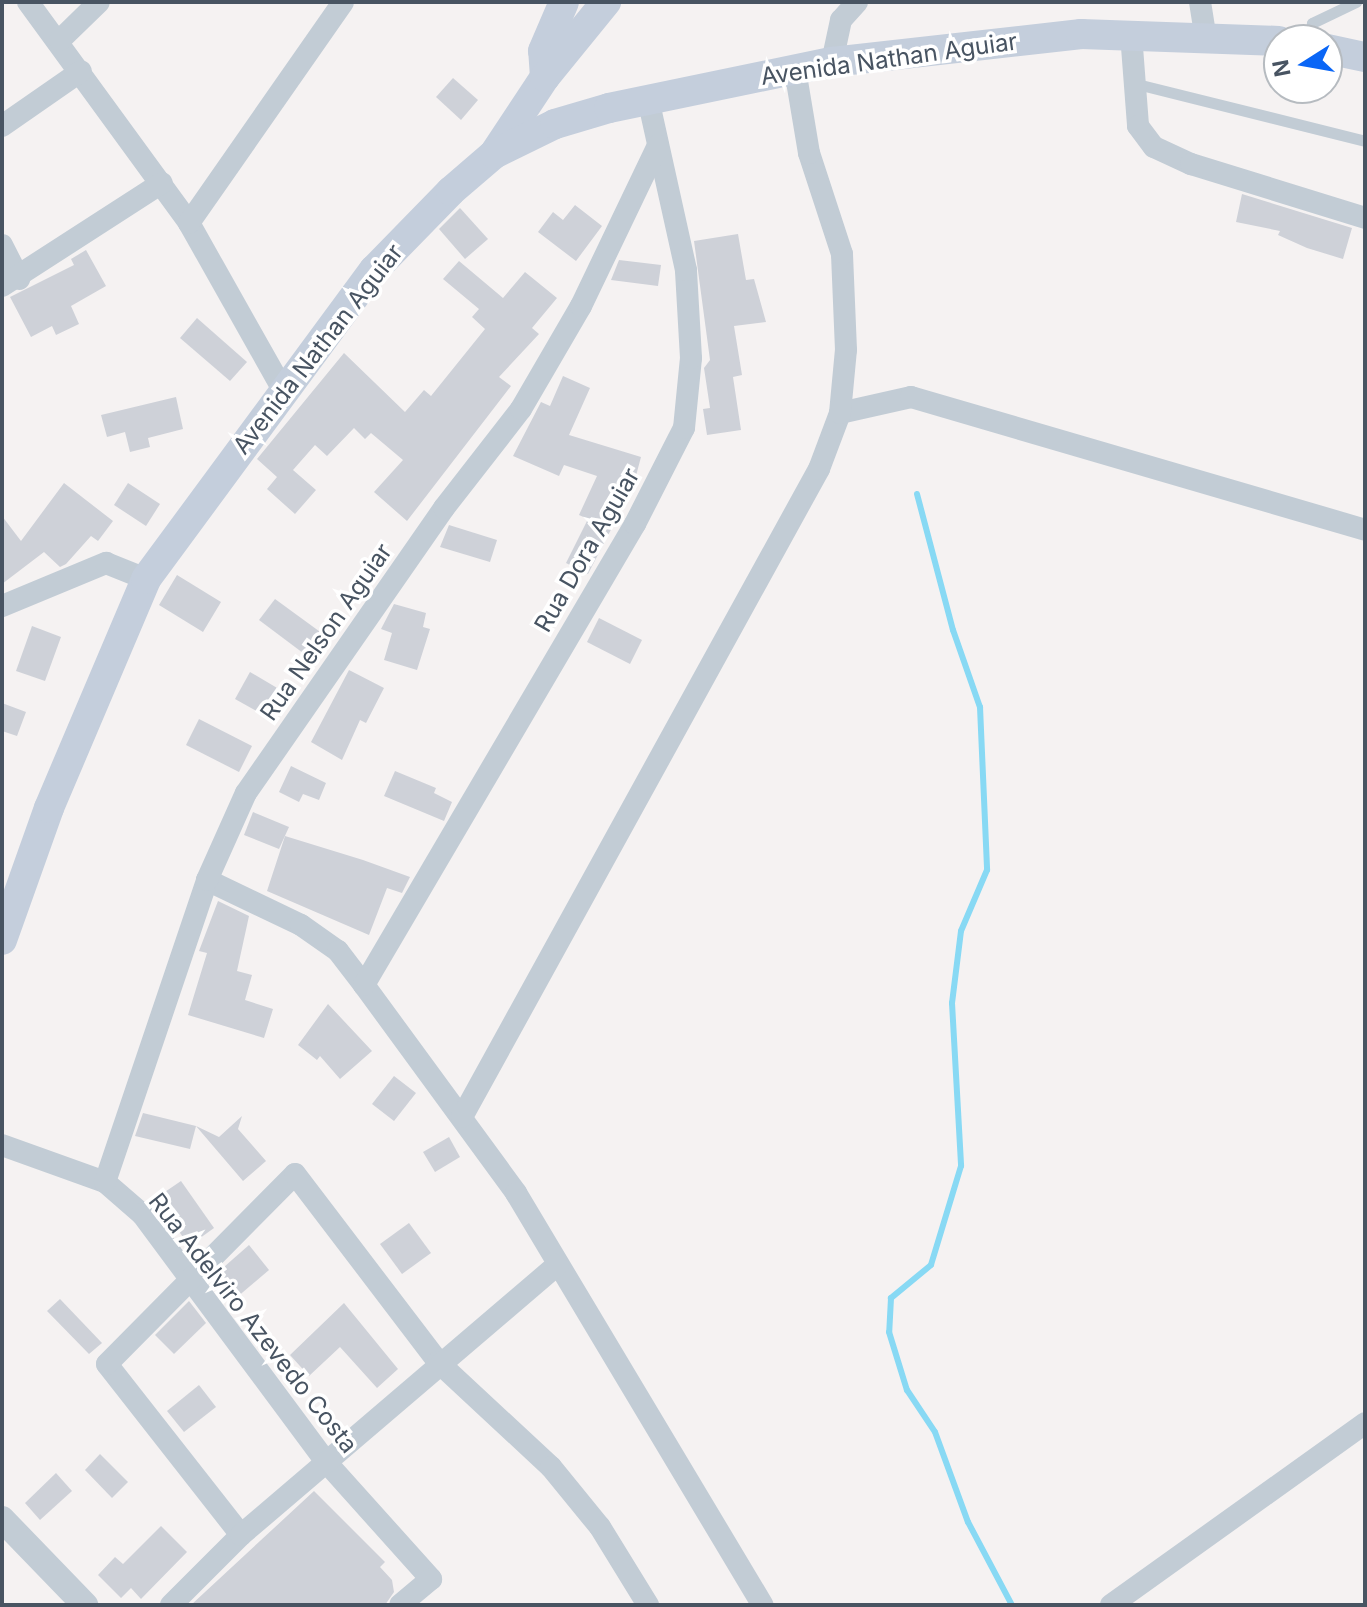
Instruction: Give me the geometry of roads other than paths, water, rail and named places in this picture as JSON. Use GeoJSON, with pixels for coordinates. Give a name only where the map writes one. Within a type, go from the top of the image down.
{"type":"FeatureCollection","features":[{"type":"Feature","properties":{"kind":"main road"},"geometry":{"type":"LineString","coordinates":[[545,77],[543,51],[564,2]]}},
{"type":"Feature","properties":{"kind":"main road"},"geometry":{"type":"LineString","coordinates":[[494,154],[545,77],[606,2]]}},
{"type":"Feature","properties":{"kind":"main road","name":"Avenida Nathan Aguiar"},"geometry":{"type":"LineString","coordinates":[[2,940],[49,808],[146,579],[374,270],[451,191],[494,154],[555,124],[648,98],[832,62],[1081,34],[1205,35],[1263,40]]}},
{"type":"Feature","properties":{"kind":"main road"},"geometry":{"type":"LineString","coordinates":[[1343,52],[1365,57]]}},
{"type":"Feature","properties":{"kind":"street"},"geometry":{"type":"LineString","coordinates":[[28,2],[60,40],[189,223],[283,390]]}},
{"type":"Feature","properties":{"kind":"street"},"geometry":{"type":"LineString","coordinates":[[60,40],[99,2]]}},
{"type":"Feature","properties":{"kind":"street"},"geometry":{"type":"LineString","coordinates":[[189,223],[343,2]]}},
{"type":"Feature","properties":{"kind":"street"},"geometry":{"type":"LineString","coordinates":[[832,62],[841,20],[857,2]]}},
{"type":"Feature","properties":{"kind":"street"},"geometry":{"type":"LineString","coordinates":[[1200,2],[1205,35]]}},
{"type":"Feature","properties":{"kind":"street"},"geometry":{"type":"LineString","coordinates":[[1131,34],[1138,126],[1154,147],[1191,164],[1365,218]]}},
{"type":"Feature","properties":{"kind":"street"},"geometry":{"type":"LineString","coordinates":[[462,1117],[819,469],[840,413],[846,350],[842,254],[809,153],[795,69]]}},
{"type":"Feature","properties":{"kind":"street"},"geometry":{"type":"LineString","coordinates":[[2,126],[81,71]]}},
{"type":"Feature","properties":{"kind":"street","name":"Rua Dora Aguiar"},"geometry":{"type":"LineString","coordinates":[[364,985],[635,524],[684,428],[691,358],[686,270],[648,98]]}},
{"type":"Feature","properties":{"kind":"street","name":"Rua Nelson Aguiar"},"geometry":{"type":"LineString","coordinates":[[105,1182],[207,880],[246,793],[444,508],[521,409],[581,306],[658,145]]}},
{"type":"Feature","properties":{"kind":"street"},"geometry":{"type":"LineString","coordinates":[[2,245],[10,282],[162,183]]}},
{"type":"Feature","properties":{"kind":"street"},"geometry":{"type":"LineString","coordinates":[[840,413],[911,397],[1365,530]]}},
{"type":"Feature","properties":{"kind":"street"},"geometry":{"type":"LineString","coordinates":[[2,606],[106,563],[146,579]]}},
{"type":"Feature","properties":{"kind":"street"},"geometry":{"type":"LineString","coordinates":[[207,880],[301,925],[338,951],[387,1023],[462,1117],[558,1264],[763,1605]]}},
{"type":"Feature","properties":{"kind":"street","name":"Rua Adelviro Azevedo Costa"},"geometry":{"type":"LineString","coordinates":[[2,1145],[105,1182],[142,1214],[190,1284],[327,1463],[431,1579],[400,1605]]}},
{"type":"Feature","properties":{"kind":"street"},"geometry":{"type":"LineString","coordinates":[[241,1535],[107,1364],[190,1284],[295,1174],[438,1362],[551,1467],[600,1527],[648,1605]]}},
{"type":"Feature","properties":{"kind":"street"},"geometry":{"type":"LineString","coordinates":[[171,1605],[241,1535],[327,1463],[438,1362],[558,1264]]}},
{"type":"Feature","properties":{"kind":"street"},"geometry":{"type":"LineString","coordinates":[[1111,1605],[1365,1423]]}},
{"type":"Feature","properties":{"kind":"street"},"geometry":{"type":"LineString","coordinates":[[2,1519],[85,1605]]}},
{"type":"Feature","properties":{"kind":"lane"},"geometry":{"type":"LineString","coordinates":[[1312,24],[1356,2]]}},
{"type":"Feature","properties":{"kind":"lane"},"geometry":{"type":"LineString","coordinates":[[1133,83],[1365,141]]}},
{"type":"Feature","properties":{"kind":"waterway"},"geometry":{"type":"LineString","coordinates":[[917,494],[953,630],[980,707],[987,870],[961,931],[952,1003],[961,1166],[931,1265],[891,1298],[889,1332],[907,1390],[935,1432],[968,1522],[1012,1605]]}}]}
